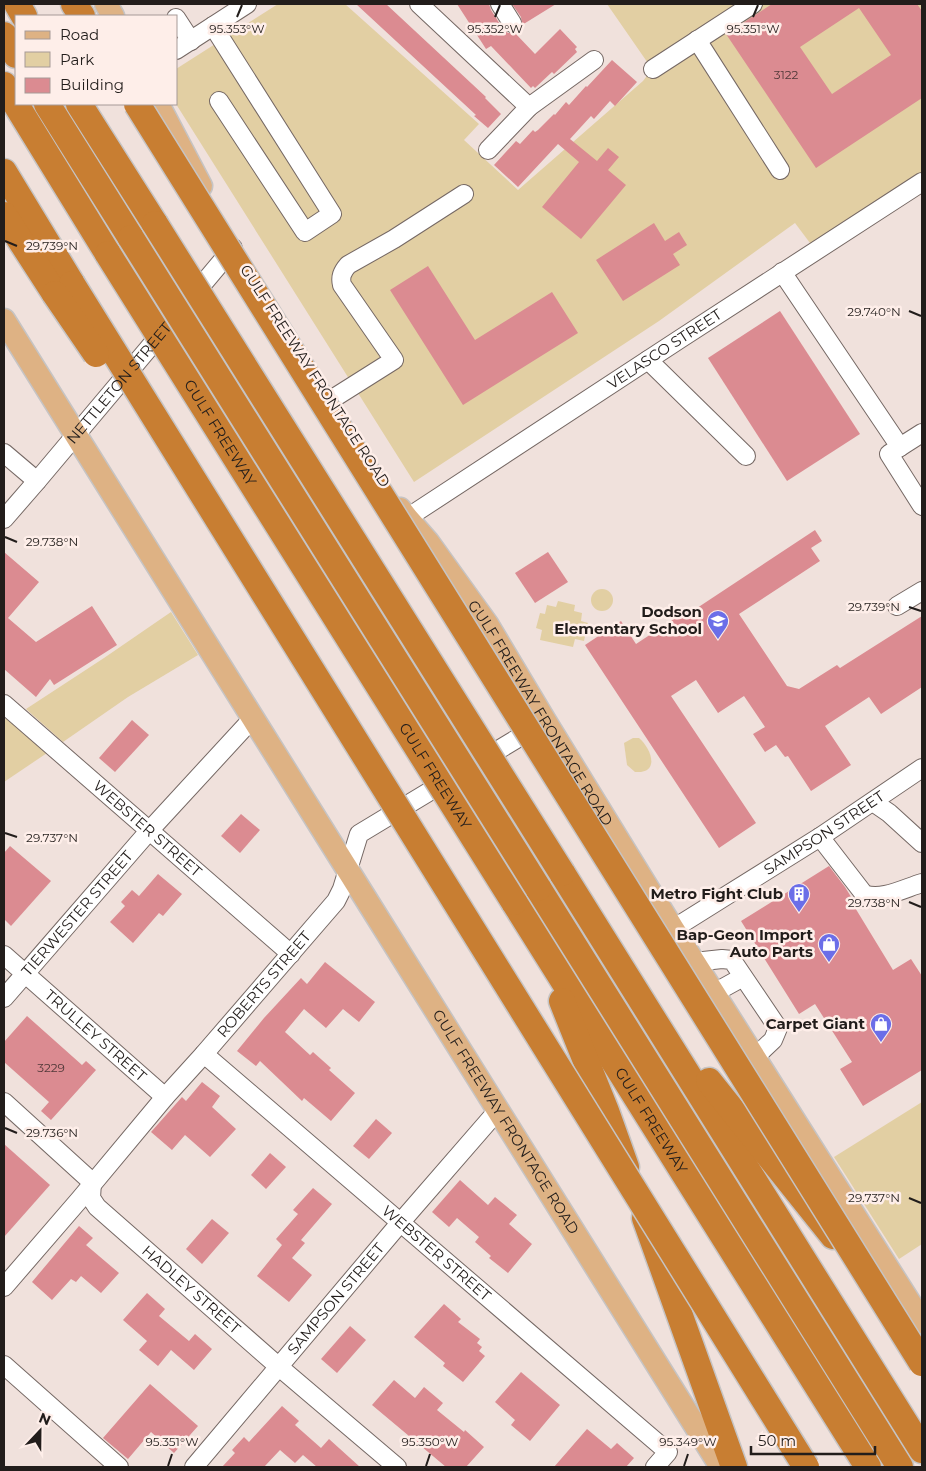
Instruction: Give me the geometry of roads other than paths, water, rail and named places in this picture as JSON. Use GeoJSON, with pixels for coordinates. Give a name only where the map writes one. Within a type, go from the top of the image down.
{"type":"FeatureCollection","features":[{"type":"Feature","properties":{"kind":"highway"},"geometry":{"type":"LineString","coordinates":[[16,4],[23,15]]}},
{"type":"Feature","properties":{"kind":"highway"},"geometry":{"type":"LineString","coordinates":[[74,4],[81,15]]}},
{"type":"Feature","properties":{"kind":"highway"},"geometry":{"type":"LineString","coordinates":[[4,36],[15,53]]}},
{"type":"Feature","properties":{"kind":"highway","name":"GULF FREEWAY"},"geometry":{"type":"LineString","coordinates":[[4,85],[15,103]]}},
{"type":"Feature","properties":{"kind":"highway","name":"GULF FREEWAY"},"geometry":{"type":"LineString","coordinates":[[16,105],[863,1459]]}},
{"type":"Feature","properties":{"kind":"highway","name":"GULF FREEWAY"},"geometry":{"type":"LineString","coordinates":[[48,105],[900,1467]]}},
{"type":"Feature","properties":{"kind":"highway"},"geometry":{"type":"LineString","coordinates":[[80,105],[922,1450]]}},
{"type":"Feature","properties":{"kind":"highway"},"geometry":{"type":"LineString","coordinates":[[137,105],[436,581],[922,1363]]}},
{"type":"Feature","properties":{"kind":"highway"},"geometry":{"type":"LineString","coordinates":[[4,172],[64,289],[340,715],[806,1467]]}},
{"type":"Feature","properties":{"kind":"highway"},"geometry":{"type":"LineString","coordinates":[[4,215],[64,289]]}},
{"type":"Feature","properties":{"kind":"highway"},"geometry":{"type":"LineString","coordinates":[[535,935],[606,1111],[734,1467]]}},
{"type":"Feature","properties":{"kind":"highway"},"geometry":{"type":"LineString","coordinates":[[627,978],[790,1184],[922,1344]]}},
{"type":"Feature","properties":{"kind":"main road"},"geometry":{"type":"LineString","coordinates":[[106,4],[112,15]]}},
{"type":"Feature","properties":{"kind":"main road","name":"GULF FREEWAY FRONTAGE ROAD"},"geometry":{"type":"LineString","coordinates":[[159,105],[233,248],[369,465],[487,624],[694,962],[922,1322]]}},
{"type":"Feature","properties":{"kind":"main road","name":"GULF FREEWAY FRONTAGE ROAD"},"geometry":{"type":"LineString","coordinates":[[4,320],[347,870],[499,1109],[721,1467]]}},
{"type":"Feature","properties":{"kind":"street"},"geometry":{"type":"LineString","coordinates":[[167,4],[175,15]]}},
{"type":"Feature","properties":{"kind":"street"},"geometry":{"type":"LineString","coordinates":[[178,25],[183,45],[247,4]]}},
{"type":"Feature","properties":{"kind":"street"},"geometry":{"type":"LineString","coordinates":[[419,4],[528,107]]}},
{"type":"Feature","properties":{"kind":"street"},"geometry":{"type":"LineString","coordinates":[[500,4],[512,23]]}},
{"type":"Feature","properties":{"kind":"street"},"geometry":{"type":"LineString","coordinates":[[654,69],[753,4]]}},
{"type":"Feature","properties":{"kind":"street"},"geometry":{"type":"LineString","coordinates":[[213,26],[332,214],[305,232],[219,101]]}},
{"type":"Feature","properties":{"kind":"street"},"geometry":{"type":"LineString","coordinates":[[697,40],[780,170]]}},
{"type":"Feature","properties":{"kind":"street"},"geometry":{"type":"LineString","coordinates":[[488,150],[528,107],[594,60]]}},
{"type":"Feature","properties":{"kind":"street","name":"VELASCO STREET"},"geometry":{"type":"LineString","coordinates":[[407,518],[922,182]]}},
{"type":"Feature","properties":{"kind":"street"},"geometry":{"type":"LineString","coordinates":[[329,401],[394,360],[342,285],[342,272],[348,265],[394,239],[464,194]]}},
{"type":"Feature","properties":{"kind":"street","name":"NETTLETON STREET"},"geometry":{"type":"LineString","coordinates":[[4,519],[233,248]]}},
{"type":"Feature","properties":{"kind":"street"},"geometry":{"type":"LineString","coordinates":[[782,272],[894,450],[922,506]]}},
{"type":"Feature","properties":{"kind":"street"},"geometry":{"type":"LineString","coordinates":[[648,360],[746,456]]}},
{"type":"Feature","properties":{"kind":"street"},"geometry":{"type":"LineString","coordinates":[[894,450],[922,433]]}},
{"type":"Feature","properties":{"kind":"street"},"geometry":{"type":"LineString","coordinates":[[4,453],[37,481]]}},
{"type":"Feature","properties":{"kind":"street"},"geometry":{"type":"LineString","coordinates":[[897,606],[922,591]]}},
{"type":"Feature","properties":{"kind":"street","name":"WEBSTER STREET"},"geometry":{"type":"LineString","coordinates":[[4,704],[291,954]]}},
{"type":"Feature","properties":{"kind":"street","name":"TIERWESTER STREET"},"geometry":{"type":"LineString","coordinates":[[4,998],[149,831],[253,718]]}},
{"type":"Feature","properties":{"kind":"street","name":"ROBERTS STREET"},"geometry":{"type":"LineString","coordinates":[[4,1287],[165,1097],[336,901],[342,889],[359,834],[545,721]]}},
{"type":"Feature","properties":{"kind":"street","name":"SAMPSON STREET"},"geometry":{"type":"LineString","coordinates":[[673,928],[820,837],[922,768]]}},
{"type":"Feature","properties":{"kind":"street"},"geometry":{"type":"LineString","coordinates":[[873,802],[889,813],[922,843]]}},
{"type":"Feature","properties":{"kind":"street"},"geometry":{"type":"LineString","coordinates":[[820,837],[864,894],[871,897],[880,896],[922,883]]}},
{"type":"Feature","properties":{"kind":"street","name":"TRULLEY STREET"},"geometry":{"type":"LineString","coordinates":[[4,955],[165,1097]]}},
{"type":"Feature","properties":{"kind":"street"},"geometry":{"type":"LineString","coordinates":[[694,962],[722,959],[732,960],[778,1028],[773,1040],[755,1057]]}},
{"type":"Feature","properties":{"kind":"street"},"geometry":{"type":"LineString","coordinates":[[714,993],[743,977]]}},
{"type":"Feature","properties":{"kind":"street","name":"WEBSTER STREET"},"geometry":{"type":"LineString","coordinates":[[204,1054],[668,1452],[655,1467]]}},
{"type":"Feature","properties":{"kind":"street"},"geometry":{"type":"LineString","coordinates":[[4,1102],[92,1182]]}},
{"type":"Feature","properties":{"kind":"street","name":"SAMPSON STREET"},"geometry":{"type":"LineString","coordinates":[[194,1467],[278,1366],[499,1109]]}},
{"type":"Feature","properties":{"kind":"street","name":"HADLEY STREET"},"geometry":{"type":"LineString","coordinates":[[92,1182],[91,1198],[97,1207],[278,1366],[397,1467]]}},
{"type":"Feature","properties":{"kind":"street"},"geometry":{"type":"LineString","coordinates":[[4,1365],[119,1467]]}},
{"type":"Feature","properties":{"kind":"place","name":"Dodson Elementary School"},"geometry":{"type":"Point","coordinates":[718,640]}},
{"type":"Feature","properties":{"kind":"place","name":"Metro Fight Club"},"geometry":{"type":"Point","coordinates":[799,913]}},
{"type":"Feature","properties":{"kind":"place","name":"Bap-Geon Import Auto Parts"},"geometry":{"type":"Point","coordinates":[829,963]}},
{"type":"Feature","properties":{"kind":"place","name":"Carpet Giant"},"geometry":{"type":"Point","coordinates":[881,1043]}}]}
